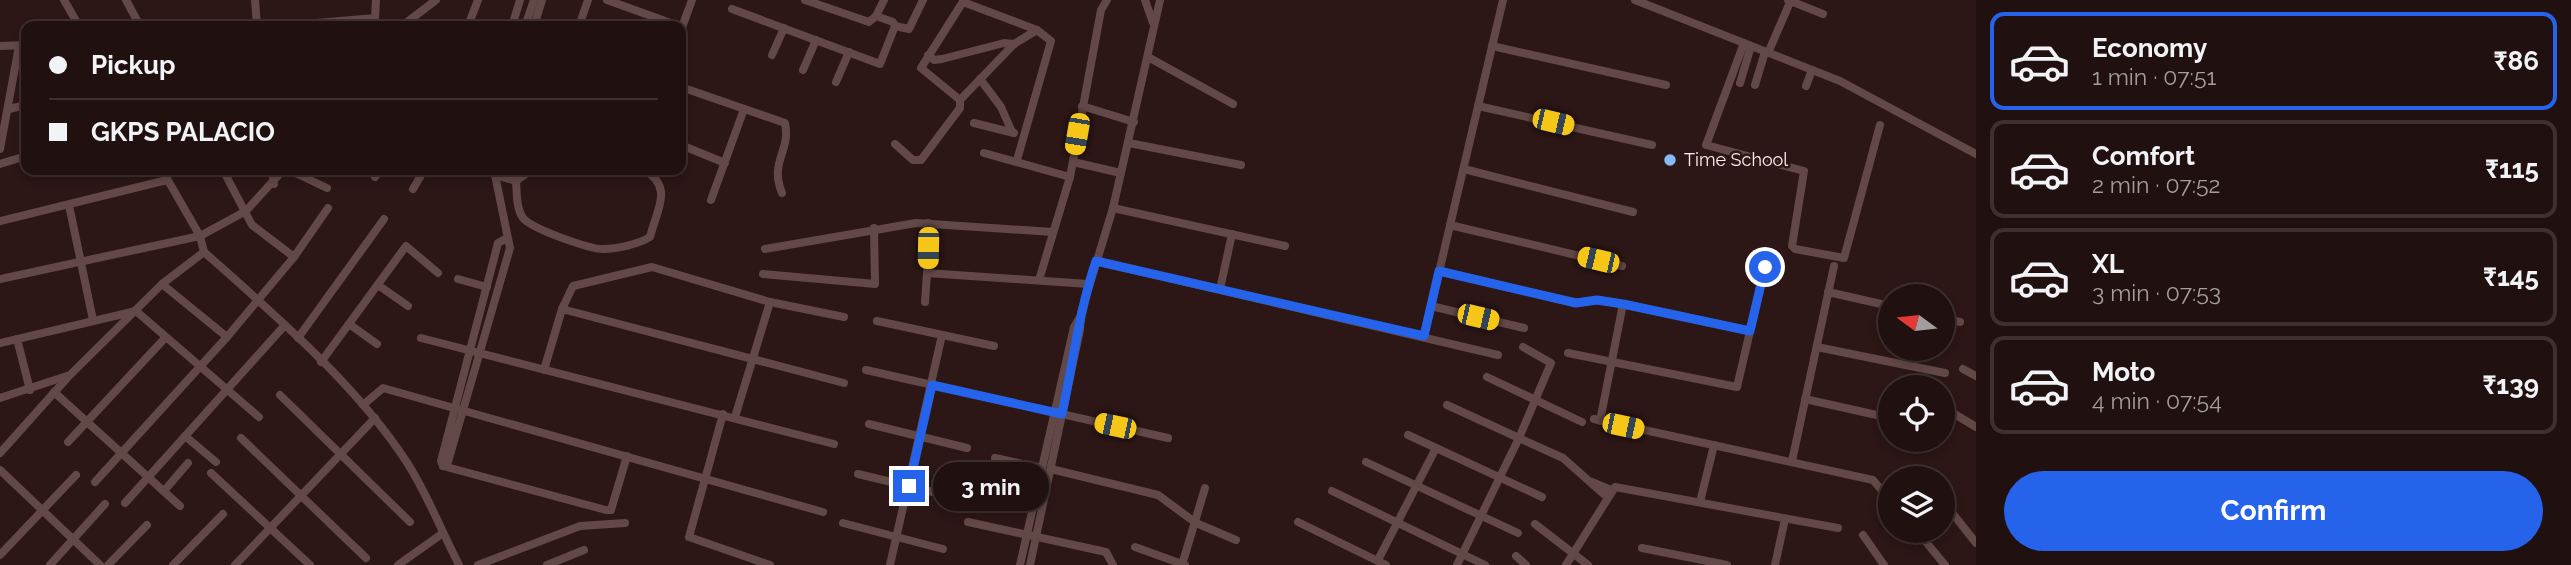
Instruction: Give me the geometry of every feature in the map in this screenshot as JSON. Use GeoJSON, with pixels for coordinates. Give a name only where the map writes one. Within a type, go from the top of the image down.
{"type":"FeatureCollection","features":[{"type":"Feature","properties":{"kind":"street"},"geometry":{"type":"LineString","coordinates":[[64,0],[76,21]]}},
{"type":"Feature","properties":{"kind":"street"},"geometry":{"type":"LineString","coordinates":[[126,0],[137,21]]}},
{"type":"Feature","properties":{"kind":"street"},"geometry":{"type":"LineString","coordinates":[[255,0],[257,21]]}},
{"type":"Feature","properties":{"kind":"street"},"geometry":{"type":"LineString","coordinates":[[373,21],[376,0]]}},
{"type":"Feature","properties":{"kind":"street"},"geometry":{"type":"LineString","coordinates":[[409,21],[436,0]]}},
{"type":"Feature","properties":{"kind":"street"},"geometry":{"type":"LineString","coordinates":[[470,21],[478,0]]}},
{"type":"Feature","properties":{"kind":"street"},"geometry":{"type":"LineString","coordinates":[[514,21],[520,0]]}},
{"type":"Feature","properties":{"kind":"street"},"geometry":{"type":"LineString","coordinates":[[527,21],[534,0]]}},
{"type":"Feature","properties":{"kind":"street"},"geometry":{"type":"LineString","coordinates":[[536,21],[542,0]]}},
{"type":"Feature","properties":{"kind":"street"},"geometry":{"type":"LineString","coordinates":[[581,21],[588,0]]}},
{"type":"Feature","properties":{"kind":"street"},"geometry":{"type":"LineString","coordinates":[[607,0],[662,21]]}},
{"type":"Feature","properties":{"kind":"street"},"geometry":{"type":"LineString","coordinates":[[683,21],[692,0]]}},
{"type":"Feature","properties":{"kind":"street"},"geometry":{"type":"LineString","coordinates":[[805,0],[869,22],[876,16],[884,0]]}},
{"type":"Feature","properties":{"kind":"street"},"geometry":{"type":"LineString","coordinates":[[876,16],[893,22],[895,26],[909,29],[923,0]]}},
{"type":"Feature","properties":{"kind":"street"},"geometry":{"type":"LineString","coordinates":[[1040,280],[1070,177],[1101,10],[1107,0]]}},
{"type":"Feature","properties":{"kind":"street"},"geometry":{"type":"LineString","coordinates":[[1145,0],[1154,26]]}},
{"type":"Feature","properties":{"kind":"street"},"geometry":{"type":"LineString","coordinates":[[1030,565],[1032,536],[1059,413],[1073,327],[1080,317],[1112,208],[1160,0]]}},
{"type":"Feature","properties":{"kind":"street"},"geometry":{"type":"LineString","coordinates":[[1424,336],[1503,0]]}},
{"type":"Feature","properties":{"kind":"street"},"geometry":{"type":"LineString","coordinates":[[1636,0],[1840,81],[1976,154]]}},
{"type":"Feature","properties":{"kind":"street"},"geometry":{"type":"LineString","coordinates":[[1755,85],[1790,0],[1823,14]]}},
{"type":"Feature","properties":{"kind":"street"},"geometry":{"type":"LineString","coordinates":[[960,100],[922,69],[963,1],[1037,30],[1049,39],[1051,45],[1017,160]]}},
{"type":"Feature","properties":{"kind":"street"},"geometry":{"type":"LineString","coordinates":[[732,9],[880,64],[895,26]]}},
{"type":"Feature","properties":{"kind":"street"},"geometry":{"type":"LineString","coordinates":[[340,21],[375,18]]}},
{"type":"Feature","properties":{"kind":"street"},"geometry":{"type":"LineString","coordinates":[[772,55],[784,28]]}},
{"type":"Feature","properties":{"kind":"street"},"geometry":{"type":"LineString","coordinates":[[895,144],[913,160],[921,160],[960,108],[960,100],[1014,44],[1037,30]]}},
{"type":"Feature","properties":{"kind":"street"},"geometry":{"type":"LineString","coordinates":[[803,69],[816,40]]}},
{"type":"Feature","properties":{"kind":"street"},"geometry":{"type":"LineString","coordinates":[[928,55],[934,60],[942,59],[1004,43],[1014,44]]}},
{"type":"Feature","properties":{"kind":"street"},"geometry":{"type":"LineString","coordinates":[[1740,83],[1748,44]]}},
{"type":"Feature","properties":{"kind":"street"},"geometry":{"type":"LineString","coordinates":[[1748,44],[1706,142],[1708,147],[1804,171],[1792,246],[1795,249],[1844,258],[1881,125]]}},
{"type":"Feature","properties":{"kind":"street"},"geometry":{"type":"LineString","coordinates":[[0,46],[21,46]]}},
{"type":"Feature","properties":{"kind":"street"},"geometry":{"type":"LineString","coordinates":[[1492,46],[1666,85]]}},
{"type":"Feature","properties":{"kind":"street"},"geometry":{"type":"LineString","coordinates":[[836,82],[849,52]]}},
{"type":"Feature","properties":{"kind":"street"},"geometry":{"type":"LineString","coordinates":[[0,149],[21,55]]}},
{"type":"Feature","properties":{"kind":"street"},"geometry":{"type":"LineString","coordinates":[[1148,57],[1233,104]]}},
{"type":"Feature","properties":{"kind":"street"},"geometry":{"type":"LineString","coordinates":[[1806,86],[1812,70]]}},
{"type":"Feature","properties":{"kind":"street"},"geometry":{"type":"LineString","coordinates":[[980,79],[1001,107],[1012,132]]}},
{"type":"Feature","properties":{"kind":"street"},"geometry":{"type":"LineString","coordinates":[[686,89],[785,124],[788,133],[775,177],[782,193]]}},
{"type":"Feature","properties":{"kind":"street"},"geometry":{"type":"LineString","coordinates":[[9,109],[21,106]]}},
{"type":"Feature","properties":{"kind":"street"},"geometry":{"type":"LineString","coordinates":[[1082,106],[1133,122]]}},
{"type":"Feature","properties":{"kind":"street"},"geometry":{"type":"LineString","coordinates":[[1478,106],[1652,145]]}},
{"type":"Feature","properties":{"kind":"street"},"geometry":{"type":"LineString","coordinates":[[711,200],[744,109]]}},
{"type":"Feature","properties":{"kind":"street"},"geometry":{"type":"LineString","coordinates":[[974,123],[1024,135]]}},
{"type":"Feature","properties":{"kind":"street"},"geometry":{"type":"LineString","coordinates":[[1129,143],[1241,164]]}},
{"type":"Feature","properties":{"kind":"street"},"geometry":{"type":"LineString","coordinates":[[686,147],[725,163]]}},
{"type":"Feature","properties":{"kind":"street"},"geometry":{"type":"LineString","coordinates":[[984,153],[1017,160],[1070,177]]}},
{"type":"Feature","properties":{"kind":"street"},"geometry":{"type":"LineString","coordinates":[[0,164],[21,158]]}},
{"type":"Feature","properties":{"kind":"street"},"geometry":{"type":"LineString","coordinates":[[1073,162],[1121,173]]}},
{"type":"Feature","properties":{"kind":"street"},"geometry":{"type":"LineString","coordinates":[[1464,169],[1633,212]]}},
{"type":"Feature","properties":{"kind":"street"},"geometry":{"type":"LineString","coordinates":[[164,175],[200,236],[204,252],[285,325],[375,418],[409,466],[459,565]]}},
{"type":"Feature","properties":{"kind":"street"},"geometry":{"type":"LineString","coordinates":[[226,175],[256,230],[294,257]]}},
{"type":"Feature","properties":{"kind":"street"},"geometry":{"type":"LineString","coordinates":[[273,175],[274,184]]}},
{"type":"Feature","properties":{"kind":"street"},"geometry":{"type":"LineString","coordinates":[[0,279],[200,236],[246,211],[280,175]]}},
{"type":"Feature","properties":{"kind":"street"},"geometry":{"type":"LineString","coordinates":[[300,175],[327,188]]}},
{"type":"Feature","properties":{"kind":"street"},"geometry":{"type":"LineString","coordinates":[[413,189],[421,175]]}},
{"type":"Feature","properties":{"kind":"street"},"geometry":{"type":"LineString","coordinates":[[496,175],[510,248],[479,354],[441,461],[443,466],[611,510],[627,456]]}},
{"type":"Feature","properties":{"kind":"street"},"geometry":{"type":"LineString","coordinates":[[502,175],[516,181]]}},
{"type":"Feature","properties":{"kind":"street"},"geometry":{"type":"LineString","coordinates":[[516,181],[524,175]]}},
{"type":"Feature","properties":{"kind":"street"},"geometry":{"type":"LineString","coordinates":[[516,181],[519,209],[524,219],[537,228],[602,250],[642,242],[650,237],[662,190],[653,175]]}},
{"type":"Feature","properties":{"kind":"street"},"geometry":{"type":"LineString","coordinates":[[0,221],[167,180]]}},
{"type":"Feature","properties":{"kind":"street"},"geometry":{"type":"LineString","coordinates":[[69,205],[93,320]]}},
{"type":"Feature","properties":{"kind":"street"},"geometry":{"type":"LineString","coordinates":[[95,482],[259,300],[294,257],[328,208]]}},
{"type":"Feature","properties":{"kind":"street"},"geometry":{"type":"LineString","coordinates":[[1112,208],[1285,246]]}},
{"type":"Feature","properties":{"kind":"street"},"geometry":{"type":"LineString","coordinates":[[298,338],[384,219]]}},
{"type":"Feature","properties":{"kind":"street"},"geometry":{"type":"LineString","coordinates":[[765,249],[874,228],[928,223],[1053,232]]}},
{"type":"Feature","properties":{"kind":"street"},"geometry":{"type":"LineString","coordinates":[[925,302],[928,223]]}},
{"type":"Feature","properties":{"kind":"street"},"geometry":{"type":"LineString","coordinates":[[1450,225],[1622,266]]}},
{"type":"Feature","properties":{"kind":"street"},"geometry":{"type":"LineString","coordinates":[[763,274],[875,284],[874,228]]}},
{"type":"Feature","properties":{"kind":"street"},"geometry":{"type":"LineString","coordinates":[[1220,289],[1232,234]]}},
{"type":"Feature","properties":{"kind":"street"},"geometry":{"type":"LineString","coordinates":[[459,410],[469,352],[498,243],[507,238]]}},
{"type":"Feature","properties":{"kind":"street"},"geometry":{"type":"LineString","coordinates":[[321,362],[406,246],[439,273]]}},
{"type":"Feature","properties":{"kind":"street"},"geometry":{"type":"LineString","coordinates":[[0,453],[70,375],[162,285],[204,252]]}},
{"type":"Feature","properties":{"kind":"street"},"geometry":{"type":"LineString","coordinates":[[1096,261],[1498,355]]}},
{"type":"Feature","properties":{"kind":"street"},"geometry":{"type":"LineString","coordinates":[[1792,461],[1834,266]]}},
{"type":"Feature","properties":{"kind":"street"},"geometry":{"type":"LineString","coordinates":[[544,370],[562,309],[573,286],[652,267],[770,302],[844,317]]}},
{"type":"Feature","properties":{"kind":"street"},"geometry":{"type":"LineString","coordinates":[[1568,353],[1737,387],[1765,267]]}},
{"type":"Feature","properties":{"kind":"street"},"geometry":{"type":"LineString","coordinates":[[1439,271],[1582,304],[1597,300],[1623,304],[1750,331]]}},
{"type":"Feature","properties":{"kind":"street"},"geometry":{"type":"LineString","coordinates":[[927,273],[1088,284]]}},
{"type":"Feature","properties":{"kind":"street"},"geometry":{"type":"LineString","coordinates":[[458,279],[487,287]]}},
{"type":"Feature","properties":{"kind":"street"},"geometry":{"type":"LineString","coordinates":[[162,285],[227,337]]}},
{"type":"Feature","properties":{"kind":"street"},"geometry":{"type":"LineString","coordinates":[[378,285],[408,306]]}},
{"type":"Feature","properties":{"kind":"street"},"geometry":{"type":"LineString","coordinates":[[1828,292],[1878,303]]}},
{"type":"Feature","properties":{"kind":"street"},"geometry":{"type":"LineString","coordinates":[[735,416],[770,302]]}},
{"type":"Feature","properties":{"kind":"street"},"geometry":{"type":"LineString","coordinates":[[1623,304],[1597,420],[1792,461],[1873,480],[1878,486]]}},
{"type":"Feature","properties":{"kind":"street"},"geometry":{"type":"LineString","coordinates":[[1431,306],[1524,328]]}},
{"type":"Feature","properties":{"kind":"street"},"geometry":{"type":"LineString","coordinates":[[562,309],[844,383]]}},
{"type":"Feature","properties":{"kind":"street"},"geometry":{"type":"LineString","coordinates":[[0,343],[136,311]]}},
{"type":"Feature","properties":{"kind":"street"},"geometry":{"type":"LineString","coordinates":[[136,311],[259,417]]}},
{"type":"Feature","properties":{"kind":"street"},"geometry":{"type":"LineString","coordinates":[[877,320],[994,346]]}},
{"type":"Feature","properties":{"kind":"street"},"geometry":{"type":"LineString","coordinates":[[1955,320],[1960,321]]}},
{"type":"Feature","properties":{"kind":"street"},"geometry":{"type":"LineString","coordinates":[[349,324],[377,344]]}},
{"type":"Feature","properties":{"kind":"street"},"geometry":{"type":"LineString","coordinates":[[125,503],[285,325]]}},
{"type":"Feature","properties":{"kind":"street"},"geometry":{"type":"LineString","coordinates":[[890,565],[942,335]]}},
{"type":"Feature","properties":{"kind":"street"},"geometry":{"type":"LineString","coordinates":[[68,442],[165,338]]}},
{"type":"Feature","properties":{"kind":"street"},"geometry":{"type":"LineString","coordinates":[[421,338],[735,416],[834,444]]}},
{"type":"Feature","properties":{"kind":"street"},"geometry":{"type":"LineString","coordinates":[[17,339],[30,390]]}},
{"type":"Feature","properties":{"kind":"street"},"geometry":{"type":"LineString","coordinates":[[1457,565],[1551,363],[1523,347]]}},
{"type":"Feature","properties":{"kind":"street"},"geometry":{"type":"LineString","coordinates":[[1816,347],[1945,373]]}},
{"type":"Feature","properties":{"kind":"street"},"geometry":{"type":"LineString","coordinates":[[1963,369],[1976,376]]}},
{"type":"Feature","properties":{"kind":"street"},"geometry":{"type":"LineString","coordinates":[[866,370],[1168,438]]}},
{"type":"Feature","properties":{"kind":"street"},"geometry":{"type":"LineString","coordinates":[[0,398],[70,375]]}},
{"type":"Feature","properties":{"kind":"street"},"geometry":{"type":"LineString","coordinates":[[1487,377],[1582,422]]}},
{"type":"Feature","properties":{"kind":"street"},"geometry":{"type":"LineString","coordinates":[[363,405],[383,388],[823,512]]}},
{"type":"Feature","properties":{"kind":"street"},"geometry":{"type":"LineString","coordinates":[[54,393],[180,506]]}},
{"type":"Feature","properties":{"kind":"street"},"geometry":{"type":"LineString","coordinates":[[280,395],[410,522]]}},
{"type":"Feature","properties":{"kind":"street"},"geometry":{"type":"LineString","coordinates":[[1805,399],[1878,415]]}},
{"type":"Feature","properties":{"kind":"street"},"geometry":{"type":"LineString","coordinates":[[1447,405],[1563,458],[1609,493]]}},
{"type":"Feature","properties":{"kind":"street"},"geometry":{"type":"LineString","coordinates":[[723,414],[689,537],[770,565]]}},
{"type":"Feature","properties":{"kind":"street"},"geometry":{"type":"LineString","coordinates":[[1955,414],[1976,427]]}},
{"type":"Feature","properties":{"kind":"street"},"geometry":{"type":"LineString","coordinates":[[235,565],[375,418]]}},
{"type":"Feature","properties":{"kind":"street"},"geometry":{"type":"LineString","coordinates":[[869,424],[967,448]]}},
{"type":"Feature","properties":{"kind":"street"},"geometry":{"type":"LineString","coordinates":[[1408,435],[1542,497]]}},
{"type":"Feature","properties":{"kind":"street"},"geometry":{"type":"LineString","coordinates":[[185,436],[215,462]]}},
{"type":"Feature","properties":{"kind":"street"},"geometry":{"type":"LineString","coordinates":[[241,438],[366,558]]}},
{"type":"Feature","properties":{"kind":"street"},"geometry":{"type":"LineString","coordinates":[[1700,502],[1714,445]]}},
{"type":"Feature","properties":{"kind":"street"},"geometry":{"type":"LineString","coordinates":[[1298,522],[1382,563],[1397,523],[1436,448]]}},
{"type":"Feature","properties":{"kind":"street"},"geometry":{"type":"LineString","coordinates":[[995,458],[1158,495],[1196,523],[1236,540]]}},
{"type":"Feature","properties":{"kind":"street"},"geometry":{"type":"LineString","coordinates":[[1366,461],[1518,533]]}},
{"type":"Feature","properties":{"kind":"street"},"geometry":{"type":"LineString","coordinates":[[164,491],[188,463]]}},
{"type":"Feature","properties":{"kind":"street"},"geometry":{"type":"LineString","coordinates":[[0,470],[100,565]]}},
{"type":"Feature","properties":{"kind":"street"},"geometry":{"type":"LineString","coordinates":[[211,473],[310,565]]}},
{"type":"Feature","properties":{"kind":"street"},"geometry":{"type":"LineString","coordinates":[[858,474],[962,499]]}},
{"type":"Feature","properties":{"kind":"street"},"geometry":{"type":"LineString","coordinates":[[0,555],[76,475]]}},
{"type":"Feature","properties":{"kind":"street"},"geometry":{"type":"LineString","coordinates":[[1566,565],[1615,487],[1838,528]]}},
{"type":"Feature","properties":{"kind":"street"},"geometry":{"type":"LineString","coordinates":[[1135,547],[1184,565],[1205,488]]}},
{"type":"Feature","properties":{"kind":"street"},"geometry":{"type":"LineString","coordinates":[[1332,491],[1485,565]]}},
{"type":"Feature","properties":{"kind":"street"},"geometry":{"type":"LineString","coordinates":[[50,565],[105,503]]}},
{"type":"Feature","properties":{"kind":"street"},"geometry":{"type":"LineString","coordinates":[[173,565],[223,514]]}},
{"type":"Feature","properties":{"kind":"street"},"geometry":{"type":"LineString","coordinates":[[1955,516],[1976,543]]}},
{"type":"Feature","properties":{"kind":"street"},"geometry":{"type":"LineString","coordinates":[[1775,565],[1784,519]]}},
{"type":"Feature","properties":{"kind":"street"},"geometry":{"type":"LineString","coordinates":[[968,522],[1106,552],[1113,565]]}},
{"type":"Feature","properties":{"kind":"street"},"geometry":{"type":"LineString","coordinates":[[478,565],[580,526],[625,523]]}},
{"type":"Feature","properties":{"kind":"street"},"geometry":{"type":"LineString","coordinates":[[843,523],[943,549]]}},
{"type":"Feature","properties":{"kind":"street"},"geometry":{"type":"LineString","coordinates":[[1535,523],[1588,565]]}},
{"type":"Feature","properties":{"kind":"street"},"geometry":{"type":"LineString","coordinates":[[108,565],[147,526]]}},
{"type":"Feature","properties":{"kind":"street"},"geometry":{"type":"LineString","coordinates":[[398,565],[443,534]]}},
{"type":"Feature","properties":{"kind":"street"},"geometry":{"type":"LineString","coordinates":[[1863,535],[1884,565]]}},
{"type":"Feature","properties":{"kind":"street"},"geometry":{"type":"LineString","coordinates":[[1020,565],[1032,536]]}},
{"type":"Feature","properties":{"kind":"street"},"geometry":{"type":"LineString","coordinates":[[1927,543],[1945,565]]}},
{"type":"Feature","properties":{"kind":"street"},"geometry":{"type":"LineString","coordinates":[[1642,548],[1723,565]]}},
{"type":"Feature","properties":{"kind":"street"},"geometry":{"type":"LineString","coordinates":[[547,565],[583,550]]}},
{"type":"Feature","properties":{"kind":"street"},"geometry":{"type":"LineString","coordinates":[[1516,556],[1526,565]]}},
{"type":"Feature","properties":{"kind":"place","name":"Time School"},"geometry":{"type":"Point","coordinates":[1670,160]}},
{"type":"Feature","properties":{"kind":"route"},"geometry":{"type":"LineString","coordinates":[[909,486],[932,385],[1062,414],[1080,330],[1080,317],[1096,261],[1424,336],[1439,271],[1576,303],[1597,300],[1623,304],[1750,331],[1765,267]]}}]}
